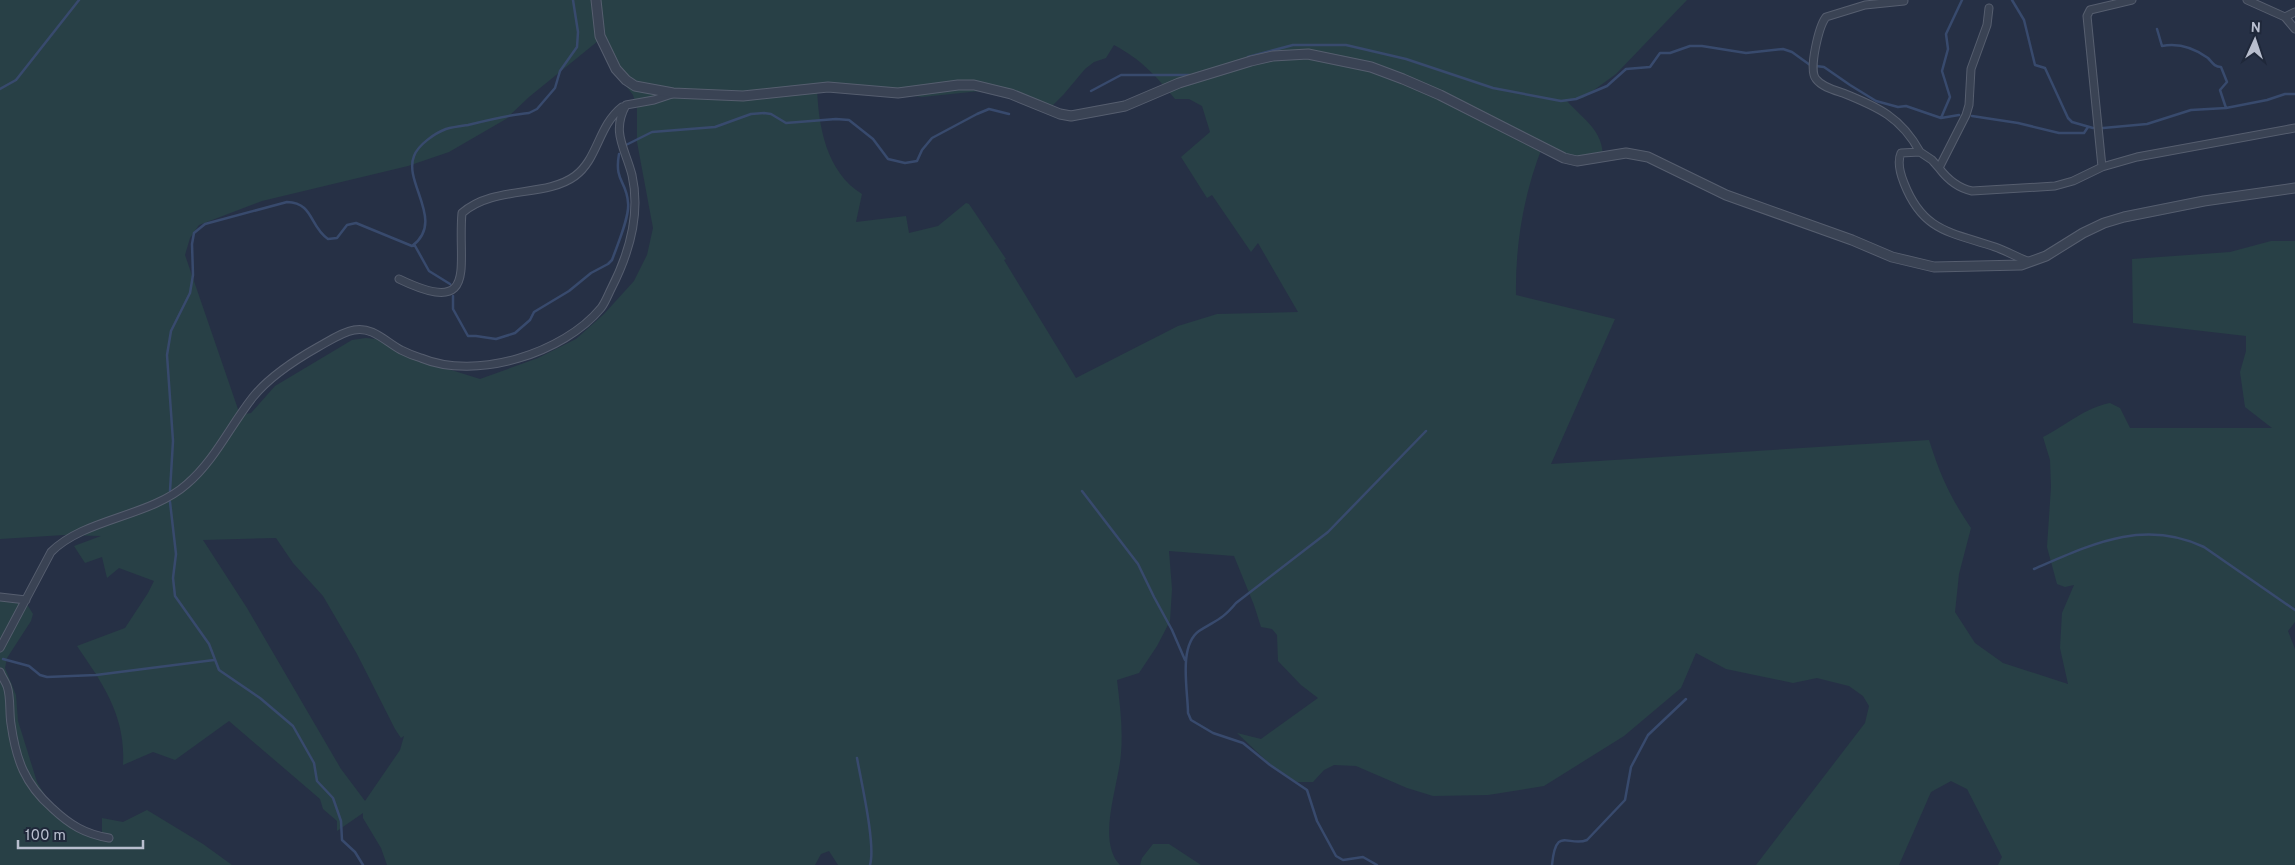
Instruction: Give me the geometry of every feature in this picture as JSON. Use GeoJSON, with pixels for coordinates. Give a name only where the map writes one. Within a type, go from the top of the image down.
{"type":"FeatureCollection","features":[{"type":"Feature","properties":{"kind":"street"},"geometry":{"type":"LineString","coordinates":[[596,0],[600,36],[616,69],[626,80],[635,86],[673,93],[743,96],[828,87],[898,94],[958,85],[974,85],[1011,94],[1060,114],[1078,115],[1125,106],[1179,83],[1251,61],[1291,54],[1325,56],[1371,67],[1403,79],[1440,95],[1564,158],[1577,161],[1626,153],[1648,157],[1720,193],[1917,264],[1934,267],[2007,267],[2031,262],[2046,256],[2104,222],[2204,201],[2295,188]]}},
{"type":"Feature","properties":{"kind":"street"},"geometry":{"type":"LineString","coordinates":[[2102,167],[2087,16],[2090,10],[2120,1],[2132,0]]}},
{"type":"Feature","properties":{"kind":"street"},"geometry":{"type":"LineString","coordinates":[[2247,0],[2285,17],[2295,29]]}},
{"type":"Feature","properties":{"kind":"street"},"geometry":{"type":"LineString","coordinates":[[1904,1],[1865,5],[1826,17],[1819,30],[1813,74],[1815,79],[1826,87],[1866,102],[1893,117],[1911,135],[1920,152],[1932,160],[1954,184],[1972,192],[2055,186],[2073,181],[2102,167],[2137,157],[2295,128]]}},
{"type":"Feature","properties":{"kind":"street"},"geometry":{"type":"LineString","coordinates":[[1939,168],[1966,115],[1969,105],[1971,69],[1987,25],[1989,8]]}},
{"type":"Feature","properties":{"kind":"street"},"geometry":{"type":"LineString","coordinates":[[2285,17],[2295,12]]}},
{"type":"Feature","properties":{"kind":"street"},"geometry":{"type":"LineString","coordinates":[[399,279],[418,288],[434,292],[448,292],[458,285],[462,273],[462,213],[471,206],[488,200],[514,192],[559,184],[574,176],[584,167],[606,122],[612,115],[626,105],[654,100],[673,93]]}},
{"type":"Feature","properties":{"kind":"street"},"geometry":{"type":"LineString","coordinates":[[0,648],[51,552],[58,545],[77,534],[147,506],[185,486],[222,445],[253,397],[263,386],[301,357],[354,330],[369,331],[400,350],[424,360],[458,366],[489,365],[539,352],[576,332],[601,308],[624,264],[631,239],[634,219],[633,185],[618,128],[619,117],[626,105]]}},
{"type":"Feature","properties":{"kind":"street"},"geometry":{"type":"LineString","coordinates":[[1920,152],[1902,153],[1899,167],[1908,192],[1918,209],[1932,223],[1958,237],[1995,247],[2031,262]]}},
{"type":"Feature","properties":{"kind":"street"},"geometry":{"type":"LineString","coordinates":[[0,597],[26,600]]}},
{"type":"Feature","properties":{"kind":"street"},"geometry":{"type":"LineString","coordinates":[[0,672],[8,691],[10,723],[16,753],[29,784],[41,798],[71,825],[84,832],[109,838]]}},
{"type":"Feature","properties":{"kind":"green space"},"geometry":{"type":"Polygon","coordinates":[[[0,0],[1687,0],[1616,74],[1583,98],[1567,101],[1592,126],[1600,140],[1603,158],[1572,157],[1543,145],[1536,163],[1526,200],[1519,238],[1516,295],[1615,319],[1551,464],[1929,440],[1946,486],[1971,528],[1959,574],[1955,612],[1975,643],[2003,663],[2068,684],[2060,648],[2062,613],[2074,585],[2065,587],[2057,584],[2047,547],[2051,487],[2050,460],[2043,437],[2084,413],[2110,403],[2120,408],[2130,428],[2272,428],[2245,407],[2240,372],[2246,351],[2246,336],[2133,323],[2132,259],[2230,252],[2271,241],[2295,241],[2295,622],[2288,631],[2295,649],[2295,865],[1998,865],[2002,857],[1967,789],[1951,781],[1931,792],[1899,865],[1756,865],[1865,723],[1869,706],[1863,696],[1849,686],[1817,678],[1793,683],[1726,669],[1696,653],[1681,688],[1624,736],[1544,786],[1488,795],[1433,796],[1407,788],[1356,766],[1334,765],[1324,770],[1313,782],[1297,782],[1274,768],[1237,733],[1261,739],[1318,698],[1301,685],[1278,661],[1277,635],[1272,629],[1261,627],[1234,556],[1169,551],[1172,589],[1170,621],[1157,646],[1139,673],[1117,680],[1122,744],[1109,827],[1113,854],[1120,865],[838,865],[829,851],[821,854],[815,865],[387,865],[381,848],[363,818],[363,813],[337,831],[337,821],[323,809],[320,799],[229,721],[175,760],[153,752],[123,765],[123,747],[117,716],[104,687],[77,646],[125,628],[154,581],[119,568],[107,578],[102,557],[85,563],[74,546],[101,536],[64,535],[0,539],[0,0]],[[598,41],[529,97],[506,119],[449,152],[408,166],[262,201],[199,225],[190,238],[185,255],[240,415],[251,413],[275,386],[352,340],[366,338],[394,341],[432,364],[480,379],[538,358],[576,339],[604,314],[634,281],[647,255],[653,228],[637,142],[637,109],[633,95],[611,66],[598,41]],[[1114,45],[1106,58],[1094,62],[1085,69],[1051,107],[990,90],[922,97],[828,85],[817,86],[819,116],[826,146],[840,173],[850,185],[862,194],[856,222],[906,216],[909,233],[938,226],[966,203],[969,204],[1006,259],[1004,260],[1076,378],[1178,326],[1217,314],[1298,312],[1258,243],[1251,252],[1212,195],[1207,198],[1181,157],[1210,132],[1202,106],[1189,99],[1175,99],[1148,69],[1133,56],[1114,45]],[[276,538],[203,540],[247,608],[341,769],[365,801],[400,750],[404,736],[401,738],[395,729],[357,654],[323,596],[293,563],[276,538]]]}},
{"type":"Feature","properties":{"kind":"green space"},"geometry":{"type":"Polygon","coordinates":[[[0,599],[28,606],[33,614],[31,621],[7,658],[5,668],[16,695],[18,721],[37,782],[50,804],[72,823],[102,838],[102,818],[123,822],[147,810],[203,844],[232,865],[0,865],[0,599]]]}},
{"type":"Feature","properties":{"kind":"green space"},"geometry":{"type":"Polygon","coordinates":[[[1153,844],[1169,844],[1201,865],[1140,865],[1142,858],[1153,844]]]}},
{"type":"Feature","properties":{"kind":"waterway"},"geometry":{"type":"LineString","coordinates":[[0,89],[16,80],[79,0]]}},
{"type":"Feature","properties":{"kind":"waterway"},"geometry":{"type":"LineString","coordinates":[[170,491],[173,441],[167,355],[171,331],[190,293],[193,275],[192,244],[194,233],[205,224],[287,202],[302,206],[317,228],[328,239],[337,238],[347,225],[356,223],[412,246],[421,236],[425,225],[425,214],[412,167],[416,152],[427,140],[446,129],[529,113],[537,109],[555,88],[560,71],[577,47],[578,32],[573,0]]}},
{"type":"Feature","properties":{"kind":"waterway"},"geometry":{"type":"LineString","coordinates":[[1941,118],[1950,97],[1942,71],[1948,49],[1946,34],[1962,0]]}},
{"type":"Feature","properties":{"kind":"waterway"},"geometry":{"type":"LineString","coordinates":[[2012,0],[2024,20],[2035,65],[2045,68],[2068,118],[2072,122],[2093,128]]}},
{"type":"Feature","properties":{"kind":"waterway"},"geometry":{"type":"LineString","coordinates":[[2157,29],[2162,46],[2174,45],[2192,49],[2221,67],[2227,82],[2220,90],[2226,108]]}},
{"type":"Feature","properties":{"kind":"waterway"},"geometry":{"type":"LineString","coordinates":[[1248,57],[1293,45],[1346,45],[1406,59],[1493,88],[1561,101],[1576,99],[1607,86],[1626,69],[1650,67],[1660,53],[1670,53],[1690,46],[1746,53],[1783,49],[1792,52],[1810,65]]}},
{"type":"Feature","properties":{"kind":"waterway"},"geometry":{"type":"LineString","coordinates":[[1816,66],[1824,67],[1876,101],[1898,107],[1906,106],[1941,118],[1959,115]]}},
{"type":"Feature","properties":{"kind":"waterway"},"geometry":{"type":"LineString","coordinates":[[1091,91],[1121,75],[1190,75]]}},
{"type":"Feature","properties":{"kind":"waterway"},"geometry":{"type":"LineString","coordinates":[[2103,128],[2147,124],[2191,110],[2226,108],[2267,100],[2285,94],[2295,94]]}},
{"type":"Feature","properties":{"kind":"waterway"},"geometry":{"type":"LineString","coordinates":[[626,145],[652,132],[715,127],[751,114],[764,113],[771,114],[786,123],[836,119],[849,120],[873,139],[888,159],[905,163],[917,161],[922,150],[932,138],[977,114],[989,109],[1009,114]]}},
{"type":"Feature","properties":{"kind":"waterway"},"geometry":{"type":"LineString","coordinates":[[1972,116],[2018,123],[2059,133],[2084,133],[2088,127]]}},
{"type":"Feature","properties":{"kind":"waterway"},"geometry":{"type":"LineString","coordinates":[[453,296],[453,309],[468,336],[496,339],[515,333],[530,320],[534,312],[569,291],[591,273],[608,264],[612,260],[620,239],[628,209],[627,196],[618,170],[619,154]]}},
{"type":"Feature","properties":{"kind":"waterway"},"geometry":{"type":"LineString","coordinates":[[414,244],[429,271],[450,284]]}},
{"type":"Feature","properties":{"kind":"waterway"},"geometry":{"type":"LineString","coordinates":[[1377,865],[1363,857],[1343,860],[1336,856],[1317,821],[1307,790],[1270,765],[1243,743],[1213,733],[1191,720],[1188,713],[1186,658],[1192,638],[1199,631],[1223,616],[1236,603],[1328,532],[1426,431]]}},
{"type":"Feature","properties":{"kind":"waterway"},"geometry":{"type":"LineString","coordinates":[[1082,491],[1138,564],[1172,630],[1185,660]]}},
{"type":"Feature","properties":{"kind":"waterway"},"geometry":{"type":"LineString","coordinates":[[170,502],[176,554],[173,578],[175,596],[209,644],[219,670],[260,698],[293,726],[314,763],[317,781],[333,798],[341,821],[342,840],[355,852],[363,865]]}},
{"type":"Feature","properties":{"kind":"waterway"},"geometry":{"type":"LineString","coordinates":[[2034,569],[2076,551],[2117,538],[2138,535],[2160,535],[2181,539],[2204,547],[2295,610]]}},
{"type":"Feature","properties":{"kind":"waterway"},"geometry":{"type":"LineString","coordinates":[[3,659],[29,666],[40,675],[47,677],[96,675],[214,660]]}},
{"type":"Feature","properties":{"kind":"waterway"},"geometry":{"type":"LineString","coordinates":[[1552,865],[1554,852],[1560,841],[1580,842],[1587,840],[1625,800],[1631,767],[1648,735],[1686,699]]}},
{"type":"Feature","properties":{"kind":"waterway"},"geometry":{"type":"LineString","coordinates":[[857,758],[870,828],[870,865]]}}]}
